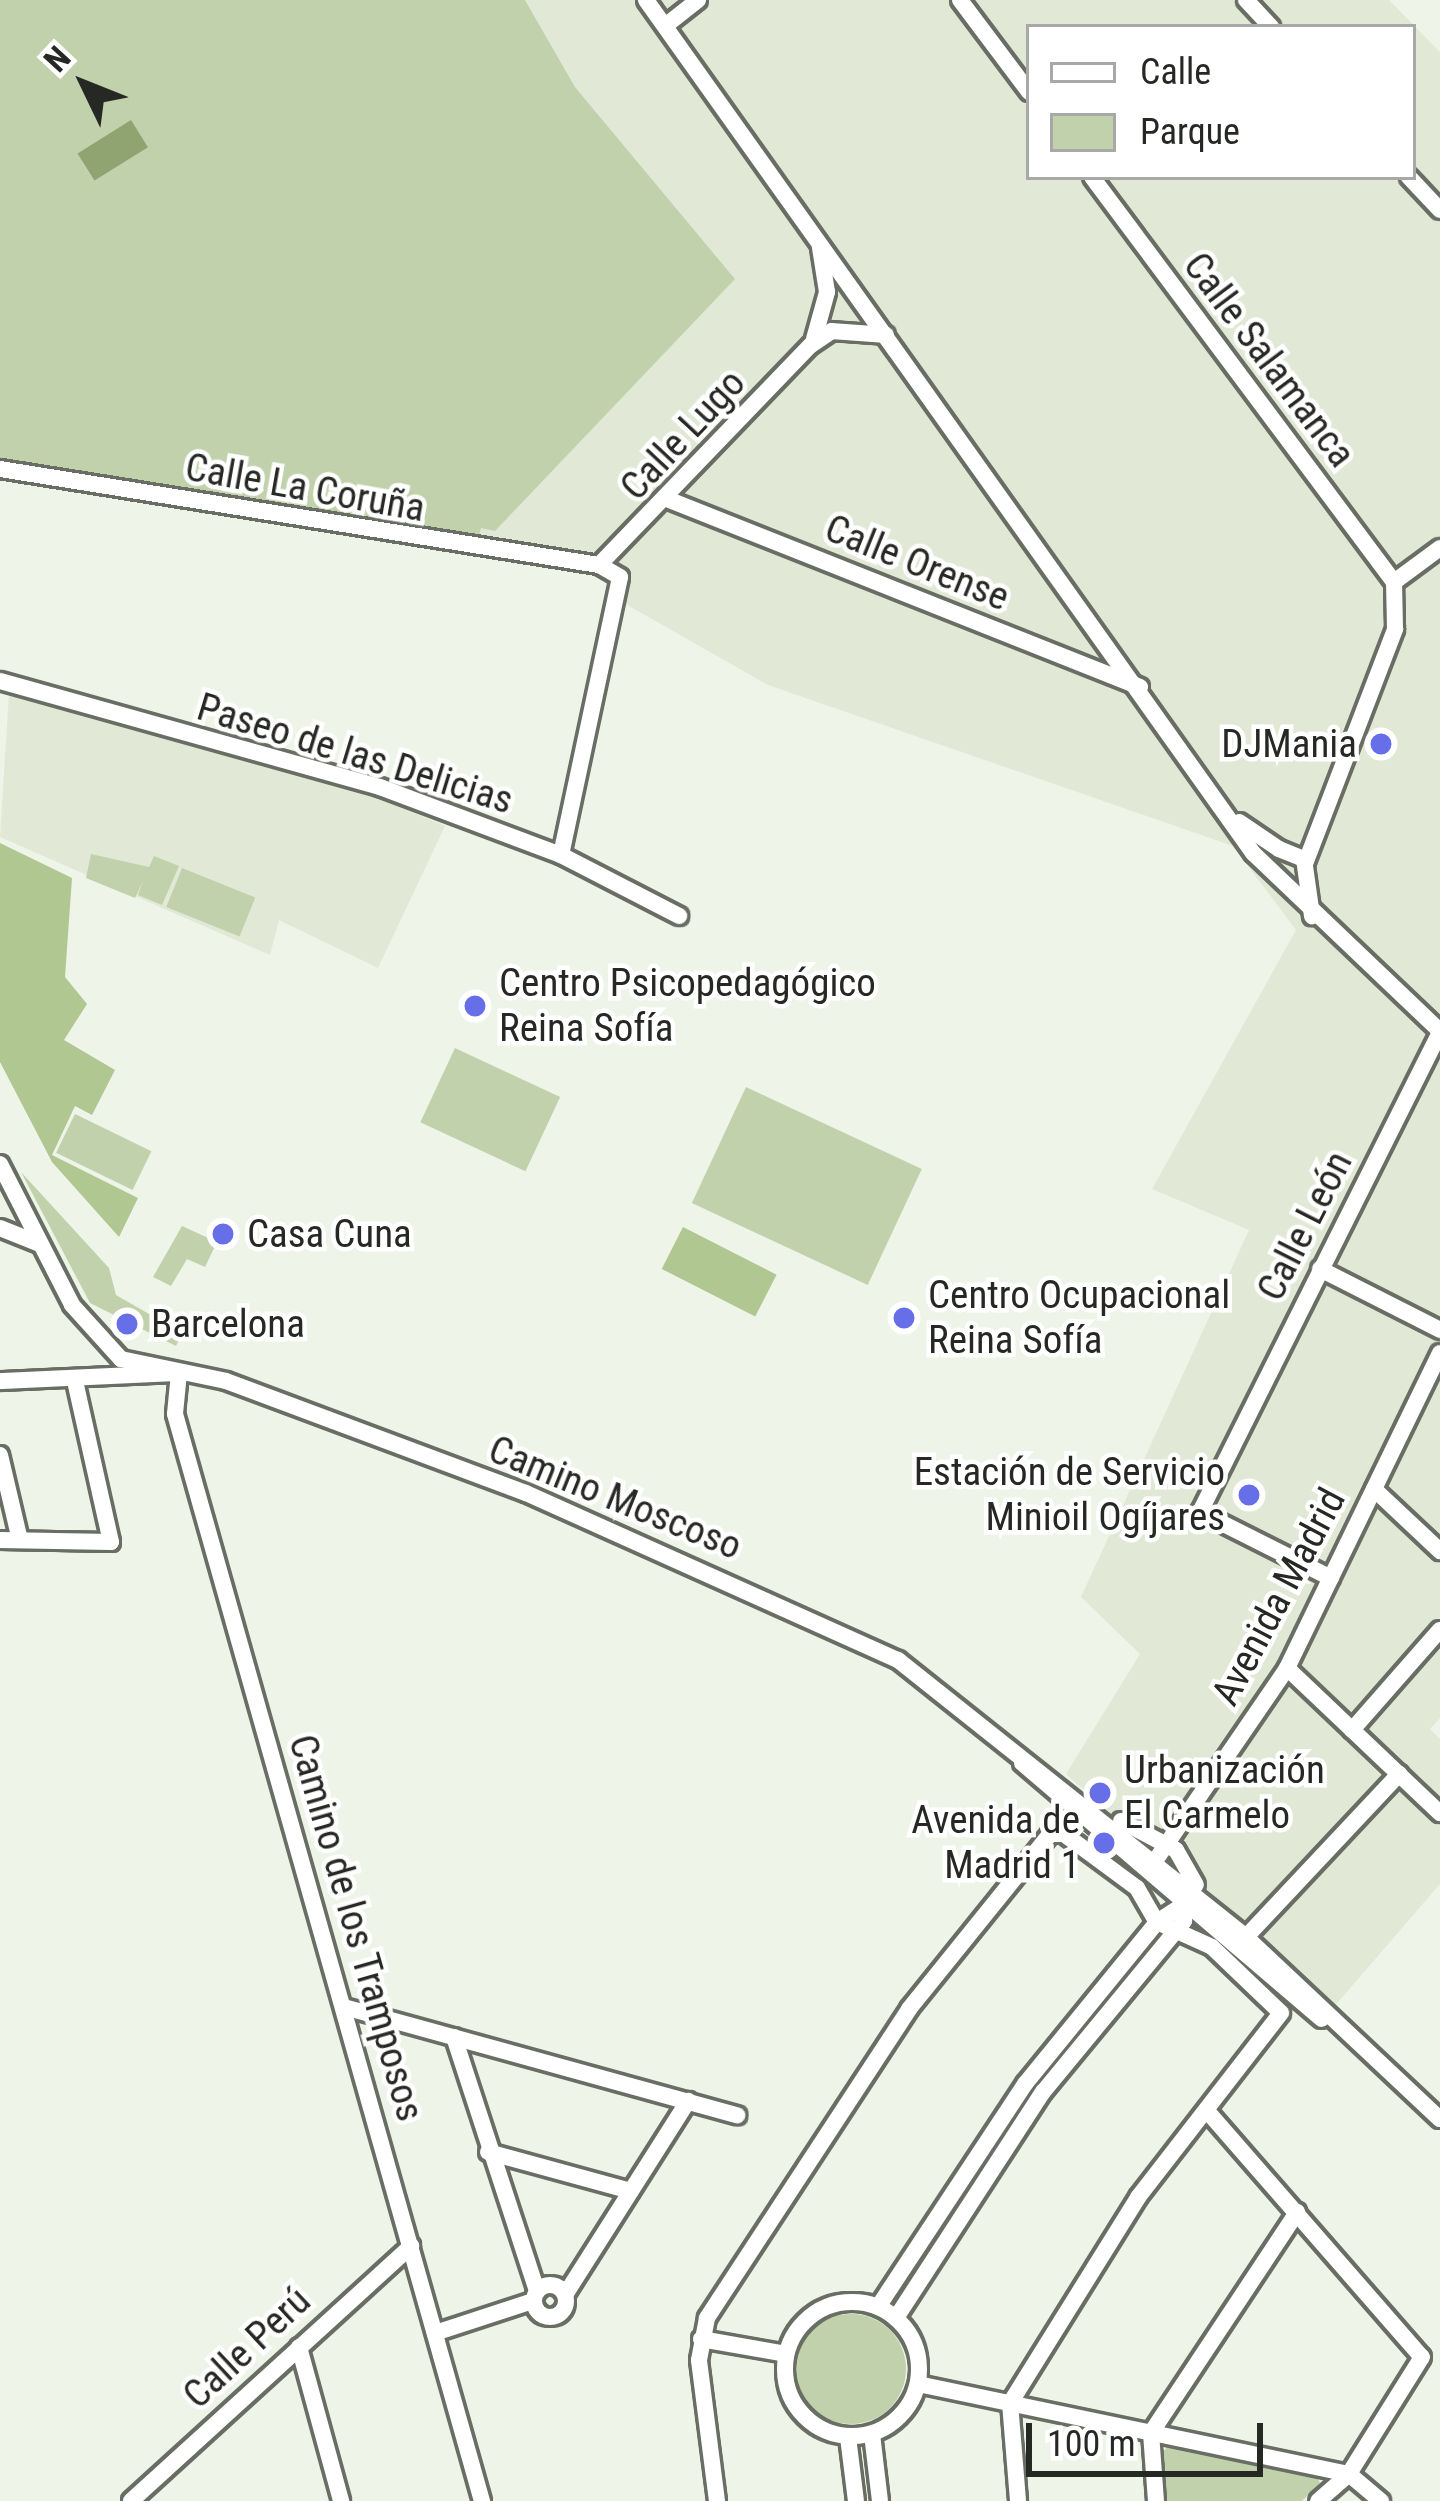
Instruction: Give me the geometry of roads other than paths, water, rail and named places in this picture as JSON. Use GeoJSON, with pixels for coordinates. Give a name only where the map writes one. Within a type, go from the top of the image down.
{"type":"FeatureCollection","features":[{"type":"Feature","properties":{"kind":"street"},"geometry":{"type":"LineString","coordinates":[[646,0],[1273,874],[1312,916],[1437,1029]]}},
{"type":"Feature","properties":{"kind":"street"},"geometry":{"type":"LineString","coordinates":[[665,26],[698,0]]}},
{"type":"Feature","properties":{"kind":"street"},"geometry":{"type":"LineString","coordinates":[[960,0],[1026,88]]}},
{"type":"Feature","properties":{"kind":"street"},"geometry":{"type":"LineString","coordinates":[[1246,0],[1268,24]]}},
{"type":"Feature","properties":{"kind":"street","name":"Calle Salamanca"},"geometry":{"type":"LineString","coordinates":[[1094,180],[1394,582]]}},
{"type":"Feature","properties":{"kind":"street"},"geometry":{"type":"LineString","coordinates":[[1412,180],[1440,210]]}},
{"type":"Feature","properties":{"kind":"street"},"geometry":{"type":"LineString","coordinates":[[811,345],[826,317],[818,242]]}},
{"type":"Feature","properties":{"kind":"street"},"geometry":{"type":"LineString","coordinates":[[811,345],[832,331],[886,334]]}},
{"type":"Feature","properties":{"kind":"street","name":"Calle Lugo"},"geometry":{"type":"LineString","coordinates":[[599,566],[811,345]]}},
{"type":"Feature","properties":{"kind":"street","name":"Calle La Coruña"},"geometry":{"type":"LineString","coordinates":[[0,469],[599,566]]}},
{"type":"Feature","properties":{"kind":"street","name":"Calle Orense"},"geometry":{"type":"LineString","coordinates":[[668,499],[1142,688]]}},
{"type":"Feature","properties":{"kind":"street"},"geometry":{"type":"LineString","coordinates":[[1273,874],[1293,881],[1304,866],[1321,811],[1395,629],[1394,582],[1440,548]]}},
{"type":"Feature","properties":{"kind":"street"},"geometry":{"type":"LineString","coordinates":[[561,855],[620,577],[599,566]]}},
{"type":"Feature","properties":{"kind":"street","name":"Paseo de las Delicias"},"geometry":{"type":"LineString","coordinates":[[0,681],[380,788],[561,855],[680,916]]}},
{"type":"Feature","properties":{"kind":"street"},"geometry":{"type":"LineString","coordinates":[[1273,874],[1281,848],[1321,811]]}},
{"type":"Feature","properties":{"kind":"street"},"geometry":{"type":"LineString","coordinates":[[1238,822],[1304,866],[1312,916]]}},
{"type":"Feature","properties":{"kind":"street","name":"Calle León"},"geometry":{"type":"LineString","coordinates":[[1331,1578],[1200,1512],[1437,1029],[1440,1002]]}},
{"type":"Feature","properties":{"kind":"street"},"geometry":{"type":"LineString","coordinates":[[0,1164],[84,1325],[119,1357],[110,1376]]}},
{"type":"Feature","properties":{"kind":"street"},"geometry":{"type":"LineString","coordinates":[[0,1228],[40,1244]]}},
{"type":"Feature","properties":{"kind":"street"},"geometry":{"type":"LineString","coordinates":[[1320,1269],[1440,1330]]}},
{"type":"Feature","properties":{"kind":"street","name":"Avenida Madrid"},"geometry":{"type":"LineString","coordinates":[[1155,1861],[1287,1668],[1440,1353]]}},
{"type":"Feature","properties":{"kind":"street","name":"Camino Moscoso"},"geometry":{"type":"LineString","coordinates":[[119,1357],[179,1373],[526,1493],[813,1617],[898,1660],[1002,1736],[1173,1884],[1246,1936],[1348,2036]]}},
{"type":"Feature","properties":{"kind":"street"},"geometry":{"type":"LineString","coordinates":[[0,1360],[5,1381]]}},
{"type":"Feature","properties":{"kind":"street","name":"Camino Moscoso"},"geometry":{"type":"LineString","coordinates":[[5,1381],[75,1382],[179,1373]]}},
{"type":"Feature","properties":{"kind":"street","name":"Camino de los Tramposos"},"geometry":{"type":"LineString","coordinates":[[179,1373],[175,1414],[482,2501]]}},
{"type":"Feature","properties":{"kind":"street"},"geometry":{"type":"LineString","coordinates":[[0,1540],[111,1542],[75,1382]]}},
{"type":"Feature","properties":{"kind":"street"},"geometry":{"type":"LineString","coordinates":[[0,1455],[20,1540]]}},
{"type":"Feature","properties":{"kind":"street"},"geometry":{"type":"LineString","coordinates":[[1374,1489],[1440,1552]]}},
{"type":"Feature","properties":{"kind":"street"},"geometry":{"type":"LineString","coordinates":[[1352,1730],[1440,1630]]}},
{"type":"Feature","properties":{"kind":"street"},"geometry":{"type":"LineString","coordinates":[[1287,1668],[1440,1813]]}},
{"type":"Feature","properties":{"kind":"street"},"geometry":{"type":"LineString","coordinates":[[1089,1814],[1169,1843],[1246,1936],[1399,1774]]}},
{"type":"Feature","properties":{"kind":"street","name":"Camino Moscoso"},"geometry":{"type":"LineString","coordinates":[[1089,1814],[1155,1861],[1173,1884]]}},
{"type":"Feature","properties":{"kind":"street"},"geometry":{"type":"LineString","coordinates":[[717,2501],[700,2339],[909,2009],[1050,1834],[1073,1837],[1137,1888],[1156,1922],[1173,1936],[1212,1947],[1281,2013],[1139,2197],[1010,2403],[1018,2501]]}},
{"type":"Feature","properties":{"kind":"street"},"geometry":{"type":"LineString","coordinates":[[1173,1884],[1186,1904],[1270,1958]]}},
{"type":"Feature","properties":{"kind":"street"},"geometry":{"type":"LineString","coordinates":[[878,2307],[1025,2084],[1156,1922],[1186,1904]]}},
{"type":"Feature","properties":{"kind":"street"},"geometry":{"type":"LineString","coordinates":[[896,2318],[1043,2092],[1173,1936],[1186,1904]]}},
{"type":"Feature","properties":{"kind":"street","name":"Camino Moscoso"},"geometry":{"type":"LineString","coordinates":[[1186,1904],[1348,2036],[1440,2119]]}},
{"type":"Feature","properties":{"kind":"street"},"geometry":{"type":"LineString","coordinates":[[344,2007],[737,2114]]}},
{"type":"Feature","properties":{"kind":"street"},"geometry":{"type":"LineString","coordinates":[[454,2037],[535,2296],[550,2317],[688,2101]]}},
{"type":"Feature","properties":{"kind":"street"},"geometry":{"type":"LineString","coordinates":[[1208,2112],[1422,2356],[1349,2474],[1318,2501]]}},
{"type":"Feature","properties":{"kind":"street"},"geometry":{"type":"LineString","coordinates":[[488,2152],[631,2192]]}},
{"type":"Feature","properties":{"kind":"street"},"geometry":{"type":"LineString","coordinates":[[1156,2501],[1151,2433],[1297,2212]]}},
{"type":"Feature","properties":{"kind":"street","name":"Calle Perú"},"geometry":{"type":"LineString","coordinates":[[131,2501],[411,2246]]}},
{"type":"Feature","properties":{"kind":"street"},"geometry":{"type":"LineString","coordinates":[[435,2333],[535,2296],[565,2295]]}},
{"type":"Feature","properties":{"kind":"street"},"geometry":{"type":"LineString","coordinates":[[878,2307],[896,2318],[918,2355],[918,2384],[902,2415],[872,2434],[848,2437],[793,2403],[786,2354],[817,2312],[878,2307]]}},
{"type":"Feature","properties":{"kind":"street"},"geometry":{"type":"LineString","coordinates":[[700,2339],[786,2354]]}},
{"type":"Feature","properties":{"kind":"street"},"geometry":{"type":"LineString","coordinates":[[298,2347],[341,2501]]}},
{"type":"Feature","properties":{"kind":"street"},"geometry":{"type":"LineString","coordinates":[[918,2384],[1349,2474],[1381,2501]]}},
{"type":"Feature","properties":{"kind":"street"},"geometry":{"type":"LineString","coordinates":[[872,2434],[880,2501]]}},
{"type":"Feature","properties":{"kind":"street"},"geometry":{"type":"LineString","coordinates":[[848,2437],[856,2501]]}},
{"type":"Feature","properties":{"kind":"place","name":"DJMania"},"geometry":{"type":"Point","coordinates":[1381,744]}},
{"type":"Feature","properties":{"kind":"place","name":"Centro Psicopedagógico Reina Sofía"},"geometry":{"type":"Point","coordinates":[475,1006]}},
{"type":"Feature","properties":{"kind":"place","name":"Casa Cuna"},"geometry":{"type":"Point","coordinates":[223,1234]}},
{"type":"Feature","properties":{"kind":"place","name":"Centro Ocupacional Reina Sofía"},"geometry":{"type":"Point","coordinates":[904,1318]}},
{"type":"Feature","properties":{"kind":"place","name":"Barcelona"},"geometry":{"type":"Point","coordinates":[127,1324]}},
{"type":"Feature","properties":{"kind":"place","name":"Estación de Servicio Minioil Ogíjares"},"geometry":{"type":"Point","coordinates":[1249,1495]}},
{"type":"Feature","properties":{"kind":"place","name":"Urbanización El Carmelo"},"geometry":{"type":"Point","coordinates":[1100,1793]}},
{"type":"Feature","properties":{"kind":"place","name":"Avenida de Madrid 1"},"geometry":{"type":"Point","coordinates":[1104,1843]}}]}
